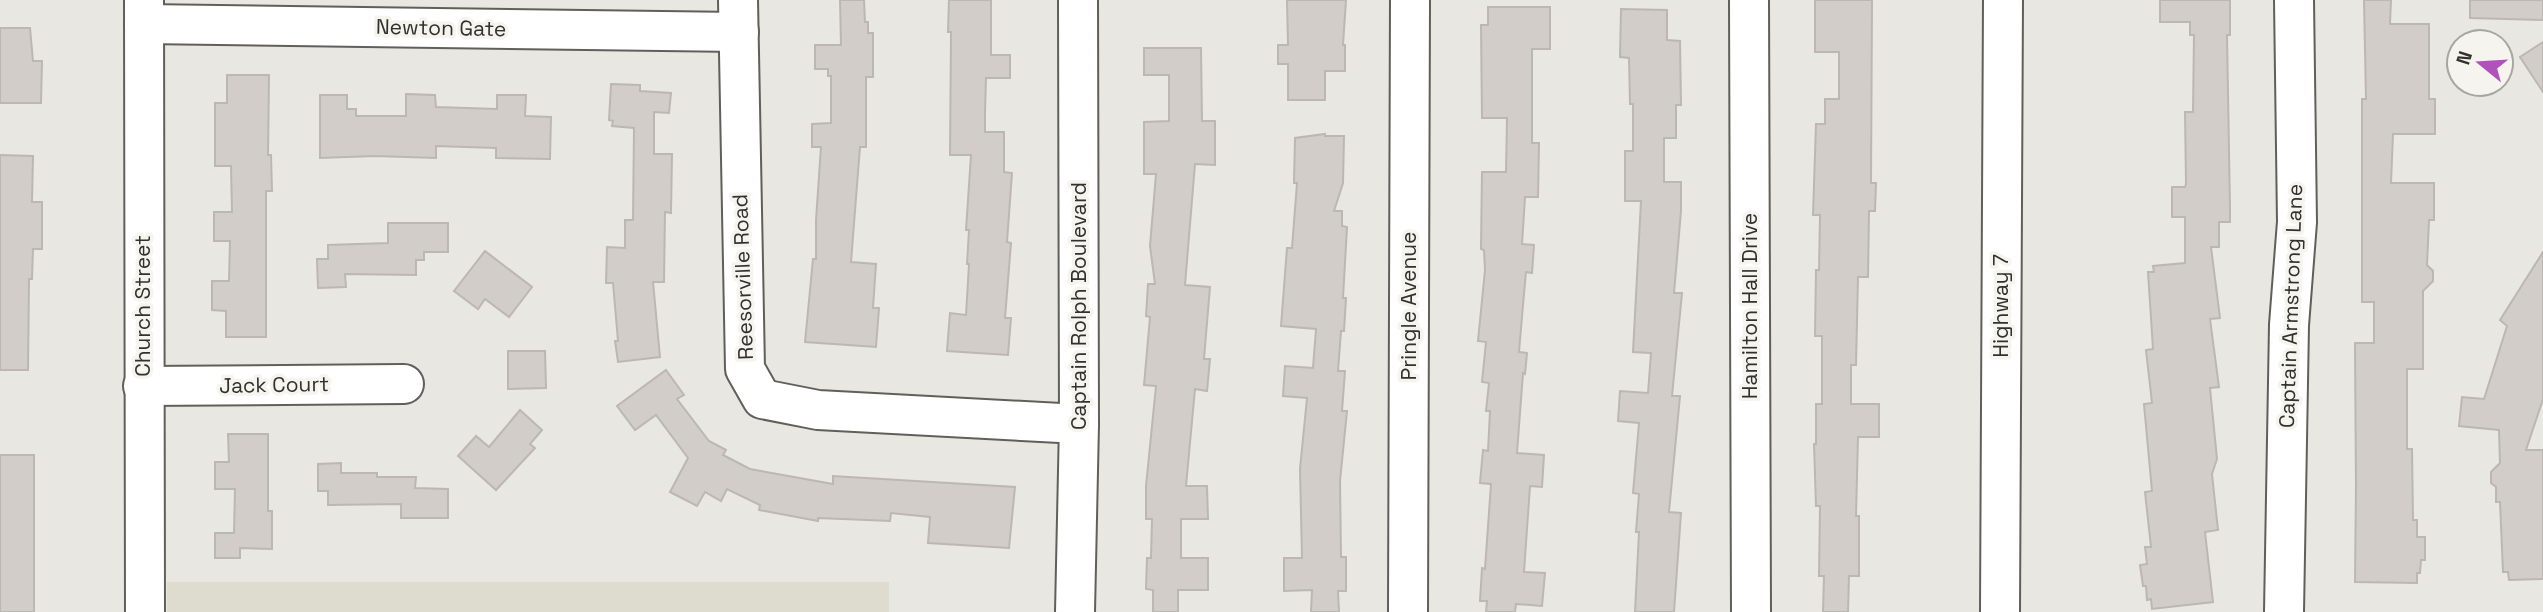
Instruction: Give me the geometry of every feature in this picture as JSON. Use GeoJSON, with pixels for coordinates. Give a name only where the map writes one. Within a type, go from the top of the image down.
{"type":"FeatureCollection","features":[{"type":"Feature","properties":{"kind":"street","name":"Captain Rolph Boulevard"},"geometry":{"type":"LineString","coordinates":[[1074,612],[1079,424],[1078,0]]}},
{"type":"Feature","properties":{"kind":"street","name":"Pringle Avenue"},"geometry":{"type":"LineString","coordinates":[[1409,612],[1410,0]]}},
{"type":"Feature","properties":{"kind":"street","name":"Hamilton Hall Drive"},"geometry":{"type":"LineString","coordinates":[[1749,0],[1751,612]]}},
{"type":"Feature","properties":{"kind":"street","name":"Highway 7"},"geometry":{"type":"LineString","coordinates":[[2000,612],[2003,0]]}},
{"type":"Feature","properties":{"kind":"street","name":"Captain Armstrong Lane"},"geometry":{"type":"LineString","coordinates":[[2284,612],[2289,325],[2297,222],[2294,0]]}},
{"type":"Feature","properties":{"kind":"street","name":"Newton Gate"},"geometry":{"type":"LineString","coordinates":[[144,12],[739,16]]}},
{"type":"Feature","properties":{"kind":"street","name":"Church Street"},"geometry":{"type":"LineString","coordinates":[[144,12],[145,612]]}},
{"type":"Feature","properties":{"kind":"street","name":"Reesorville Road"},"geometry":{"type":"LineString","coordinates":[[739,16],[745,369],[762,399],[818,410],[1079,424]]}},
{"type":"Feature","properties":{"kind":"street","name":"Jack Court"},"geometry":{"type":"LineString","coordinates":[[143,386],[404,384]]}},
{"type":"Feature","properties":{"kind":"shaded area"},"geometry":{"type":"Polygon","coordinates":[[[167,582],[889,582],[889,612],[167,612],[167,582]]]}},
{"type":"Feature","properties":{"kind":"building"},"geometry":{"type":"Polygon","coordinates":[[[840,0],[864,0],[868,33],[873,33],[873,77],[866,77],[866,147],[860,147],[851,262],[876,264],[873,308],[879,308],[876,347],[805,342],[813,259],[816,259],[821,147],[812,147],[812,124],[831,123],[831,76],[828,76],[828,69],[815,69],[815,45],[841,45],[840,0]]]}},
{"type":"Feature","properties":{"kind":"building"},"geometry":{"type":"Polygon","coordinates":[[[949,0],[991,0],[991,55],[1010,55],[1010,78],[986,78],[985,112],[985,132],[1004,132],[1004,172],[1012,173],[1007,242],[1011,243],[1005,318],[1011,318],[1008,355],[947,351],[950,313],[966,315],[969,230],[966,230],[971,155],[950,155],[949,0]]]}},
{"type":"Feature","properties":{"kind":"building"},"geometry":{"type":"Polygon","coordinates":[[[1287,0],[1346,0],[1343,45],[1345,71],[1325,71],[1325,100],[1288,100],[1288,64],[1278,64],[1278,45],[1288,45],[1287,0]]]}},
{"type":"Feature","properties":{"kind":"building"},"geometry":{"type":"Polygon","coordinates":[[[1815,0],[1872,0],[1871,183],[1876,183],[1875,211],[1869,211],[1868,277],[1858,277],[1856,365],[1851,365],[1851,404],[1879,404],[1879,437],[1858,437],[1856,516],[1859,516],[1859,576],[1849,576],[1848,612],[1823,612],[1824,576],[1819,576],[1820,506],[1816,506],[1814,444],[1816,404],[1822,404],[1822,336],[1815,336],[1820,215],[1813,215],[1816,124],[1825,124],[1825,99],[1839,99],[1839,52],[1815,52],[1815,0]]]}},
{"type":"Feature","properties":{"kind":"building"},"geometry":{"type":"Polygon","coordinates":[[[2160,0],[2230,0],[2230,35],[2227,35],[2230,222],[2219,222],[2219,247],[2211,247],[2220,318],[2210,319],[2219,387],[2210,388],[2217,459],[2212,474],[2218,530],[2205,532],[2213,602],[2152,609],[2151,599],[2147,600],[2146,586],[2143,586],[2140,565],[2147,564],[2145,547],[2151,547],[2145,492],[2152,491],[2144,404],[2152,403],[2146,350],[2153,349],[2148,272],[2154,272],[2153,266],[2185,263],[2185,217],[2172,217],[2172,187],[2185,187],[2186,184],[2185,112],[2193,112],[2194,35],[2190,35],[2190,22],[2160,22],[2160,0]]]}},
{"type":"Feature","properties":{"kind":"building"},"geometry":{"type":"Polygon","coordinates":[[[2364,0],[2391,0],[2390,24],[2429,24],[2429,99],[2435,99],[2435,134],[2393,134],[2391,183],[2434,183],[2434,220],[2429,220],[2427,265],[2433,271],[2433,281],[2423,291],[2423,369],[2407,369],[2407,449],[2412,449],[2413,520],[2417,520],[2417,537],[2425,537],[2425,560],[2421,560],[2417,583],[2355,582],[2355,343],[2374,343],[2374,302],[2362,302],[2362,99],[2366,99],[2364,0]]]}},
{"type":"Feature","properties":{"kind":"building"},"geometry":{"type":"Polygon","coordinates":[[[2470,0],[2543,0],[2543,20],[2470,18],[2470,0]]]}},
{"type":"Feature","properties":{"kind":"building"},"geometry":{"type":"Polygon","coordinates":[[[1488,7],[1550,7],[1550,49],[1532,49],[1532,143],[1539,143],[1538,197],[1525,197],[1522,244],[1534,245],[1532,273],[1526,272],[1519,352],[1527,353],[1517,453],[1544,455],[1542,487],[1530,486],[1524,572],[1545,573],[1542,606],[1516,604],[1515,612],[1486,612],[1487,601],[1480,601],[1491,484],[1480,483],[1483,450],[1488,451],[1490,411],[1486,411],[1489,383],[1482,382],[1486,342],[1478,341],[1485,270],[1484,250],[1481,249],[1482,172],[1506,172],[1507,118],[1482,118],[1481,25],[1488,25],[1488,7]]]}},
{"type":"Feature","properties":{"kind":"building"},"geometry":{"type":"Polygon","coordinates":[[[1621,9],[1667,10],[1667,40],[1680,41],[1681,105],[1676,105],[1676,138],[1664,138],[1664,182],[1681,182],[1674,293],[1682,293],[1672,396],[1680,396],[1669,512],[1681,513],[1674,612],[1635,612],[1639,494],[1633,493],[1639,423],[1618,421],[1620,391],[1648,393],[1651,353],[1633,352],[1641,201],[1625,201],[1625,151],[1633,151],[1633,104],[1630,104],[1629,58],[1620,57],[1621,9]]]}},
{"type":"Feature","properties":{"kind":"building"},"geometry":{"type":"Polygon","coordinates":[[[0,28],[30,28],[33,61],[42,61],[41,103],[0,103],[0,28]]]}},
{"type":"Feature","properties":{"kind":"building"},"geometry":{"type":"Polygon","coordinates":[[[2543,42],[2543,92],[2520,57],[2543,42]]]}},
{"type":"Feature","properties":{"kind":"building"},"geometry":{"type":"Polygon","coordinates":[[[1144,48],[1201,48],[1202,121],[1215,121],[1215,165],[1195,164],[1185,285],[1210,287],[1204,359],[1210,359],[1207,391],[1195,389],[1186,486],[1207,486],[1208,519],[1181,519],[1181,558],[1208,558],[1208,590],[1178,590],[1178,612],[1153,612],[1153,590],[1146,589],[1147,558],[1151,558],[1152,519],[1146,519],[1146,486],[1156,386],[1144,385],[1150,317],[1146,316],[1148,284],[1155,284],[1150,246],[1156,174],[1144,174],[1144,122],[1169,121],[1169,75],[1144,75],[1144,48]]]}},
{"type":"Feature","properties":{"kind":"building"},"geometry":{"type":"Polygon","coordinates":[[[227,75],[269,75],[268,155],[271,155],[272,191],[266,191],[266,337],[226,337],[226,311],[212,310],[212,281],[229,281],[230,241],[214,241],[214,212],[232,212],[231,166],[215,166],[215,103],[227,103],[227,75]]]}},
{"type":"Feature","properties":{"kind":"building"},"geometry":{"type":"Polygon","coordinates":[[[611,84],[640,85],[640,91],[671,93],[669,113],[654,112],[654,154],[672,154],[671,213],[665,212],[664,282],[653,282],[660,357],[618,362],[613,283],[606,283],[607,247],[625,248],[625,220],[633,220],[634,128],[612,126],[613,121],[609,120],[611,84]]]}},
{"type":"Feature","properties":{"kind":"building"},"geometry":{"type":"Polygon","coordinates":[[[406,94],[435,95],[436,107],[497,109],[497,95],[526,95],[525,116],[551,117],[550,159],[496,158],[496,148],[436,146],[436,158],[320,158],[320,95],[347,95],[347,109],[356,109],[356,116],[406,116],[406,94]]]}},
{"type":"Feature","properties":{"kind":"building"},"geometry":{"type":"Polygon","coordinates":[[[1325,134],[1344,136],[1343,183],[1334,211],[1342,211],[1342,226],[1347,227],[1344,331],[1341,331],[1338,371],[1345,371],[1342,411],[1347,411],[1340,481],[1341,557],[1346,557],[1346,591],[1338,591],[1339,612],[1311,612],[1312,590],[1284,591],[1284,558],[1302,558],[1300,469],[1307,398],[1283,396],[1285,366],[1313,368],[1316,329],[1281,326],[1287,248],[1292,248],[1297,183],[1294,183],[1295,138],[1325,134]]]}},
{"type":"Feature","properties":{"kind":"building"},"geometry":{"type":"Polygon","coordinates":[[[0,155],[33,156],[32,202],[42,202],[42,249],[33,249],[32,279],[29,279],[28,370],[0,370],[0,155]]]}},
{"type":"Feature","properties":{"kind":"building"},"geometry":{"type":"Polygon","coordinates":[[[388,223],[448,223],[448,252],[424,252],[424,260],[416,260],[416,275],[345,274],[346,287],[318,288],[317,259],[328,259],[328,245],[388,243],[388,223]]]}},
{"type":"Feature","properties":{"kind":"building"},"geometry":{"type":"Polygon","coordinates":[[[485,251],[532,287],[509,317],[485,299],[478,309],[454,291],[485,251]]]}},
{"type":"Feature","properties":{"kind":"building"},"geometry":{"type":"Polygon","coordinates":[[[2543,252],[2543,399],[2526,450],[2543,450],[2543,579],[2509,580],[2508,572],[2503,572],[2500,502],[2496,502],[2496,487],[2491,483],[2491,472],[2500,463],[2499,430],[2459,426],[2462,397],[2484,399],[2507,326],[2500,320],[2543,252]]]}},
{"type":"Feature","properties":{"kind":"building"},"geometry":{"type":"Polygon","coordinates":[[[508,351],[545,351],[546,388],[508,389],[508,351]]]}},
{"type":"Feature","properties":{"kind":"building"},"geometry":{"type":"Polygon","coordinates":[[[666,370],[684,395],[677,399],[709,441],[726,450],[723,455],[750,469],[833,484],[833,476],[1015,487],[1009,548],[928,543],[930,517],[891,513],[890,521],[818,518],[818,521],[759,510],[760,505],[727,489],[721,501],[705,492],[697,506],[670,492],[688,458],[656,415],[635,430],[617,406],[666,370]]]}},
{"type":"Feature","properties":{"kind":"building"},"geometry":{"type":"Polygon","coordinates":[[[520,410],[542,430],[530,444],[535,448],[496,490],[458,456],[476,436],[489,447],[520,410]]]}},
{"type":"Feature","properties":{"kind":"building"},"geometry":{"type":"Polygon","coordinates":[[[228,434],[268,434],[268,511],[272,511],[272,549],[240,548],[240,558],[215,558],[215,533],[234,533],[235,489],[215,489],[215,462],[229,462],[228,434]]]}},
{"type":"Feature","properties":{"kind":"building"},"geometry":{"type":"Polygon","coordinates":[[[0,455],[34,455],[34,612],[0,612],[0,455]]]}},
{"type":"Feature","properties":{"kind":"building"},"geometry":{"type":"Polygon","coordinates":[[[341,463],[341,473],[416,477],[415,488],[448,489],[448,518],[401,518],[401,504],[328,505],[328,491],[318,491],[318,464],[341,463]]]}}]}
